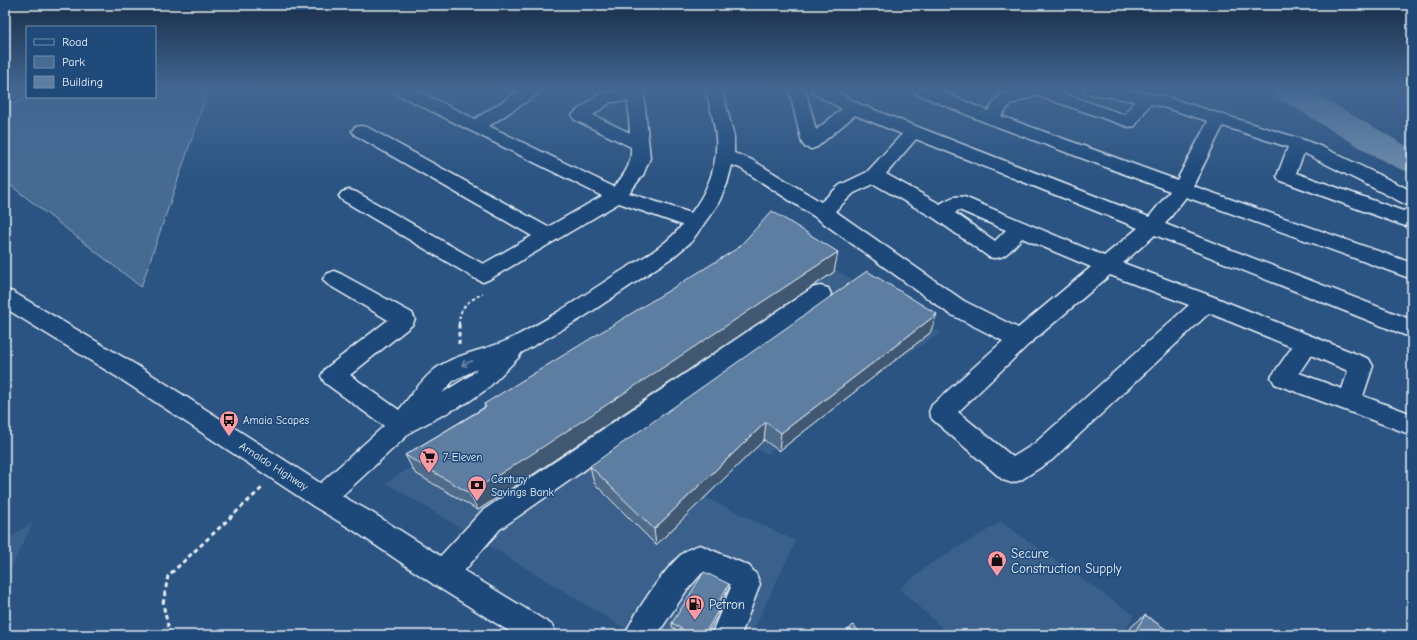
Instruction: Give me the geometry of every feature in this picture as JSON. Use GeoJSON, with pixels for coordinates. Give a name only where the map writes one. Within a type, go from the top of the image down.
{"type":"FeatureCollection","features":[{"type":"Feature","properties":{"kind":"street"},"geometry":{"type":"LineString","coordinates":[[459,119],[617,196],[696,222]]}},
{"type":"Feature","properties":{"kind":"street"},"geometry":{"type":"LineString","coordinates":[[475,127],[487,119]]}},
{"type":"Feature","properties":{"kind":"street"},"geometry":{"type":"LineString","coordinates":[[587,119],[641,145]]}},
{"type":"Feature","properties":{"kind":"street"},"geometry":{"type":"LineString","coordinates":[[349,196],[483,274],[617,196],[634,175],[641,158],[638,119]]}},
{"type":"Feature","properties":{"kind":"street"},"geometry":{"type":"LineString","coordinates":[[322,498],[402,425],[467,391],[479,382],[516,346],[574,312],[666,252],[684,237],[708,204],[718,184],[725,156],[725,137],[721,119]]}},
{"type":"Feature","properties":{"kind":"street"},"geometry":{"type":"LineString","coordinates":[[805,119],[811,143],[840,119]]}},
{"type":"Feature","properties":{"kind":"street"},"geometry":{"type":"LineString","coordinates":[[880,119],[1412,329]]}},
{"type":"Feature","properties":{"kind":"street"},"geometry":{"type":"LineString","coordinates":[[992,119],[1182,190],[1412,271]]}},
{"type":"Feature","properties":{"kind":"street"},"geometry":{"type":"LineString","coordinates":[[1120,119],[1129,122],[1131,119]]}},
{"type":"Feature","properties":{"kind":"street"},"geometry":{"type":"LineString","coordinates":[[1206,303],[1043,452],[1012,472],[941,412],[1020,339],[1152,227],[1182,190],[1218,119]]}},
{"type":"Feature","properties":{"kind":"street"},"geometry":{"type":"LineString","coordinates":[[1221,119],[1316,151],[1412,200]]}},
{"type":"Feature","properties":{"kind":"street"},"geometry":{"type":"LineString","coordinates":[[361,131],[547,236]]}},
{"type":"Feature","properties":{"kind":"street"},"geometry":{"type":"LineString","coordinates":[[822,212],[848,189],[874,176],[913,132]]}},
{"type":"Feature","properties":{"kind":"street"},"geometry":{"type":"LineString","coordinates":[[1298,144],[1286,176],[1406,219],[1412,214]]}},
{"type":"Feature","properties":{"kind":"street"},"geometry":{"type":"LineString","coordinates":[[725,156],[746,164],[822,212],[956,307],[1020,339]]}},
{"type":"Feature","properties":{"kind":"street"},"geometry":{"type":"LineString","coordinates":[[874,176],[941,213],[996,252],[1020,228]]}},
{"type":"Feature","properties":{"kind":"street"},"geometry":{"type":"LineString","coordinates":[[941,213],[957,202],[1106,265],[1206,303],[1361,366],[1348,402]]}},
{"type":"Feature","properties":{"kind":"street"},"geometry":{"type":"LineString","coordinates":[[334,279],[404,319],[333,376],[402,425]]}},
{"type":"Feature","properties":{"kind":"street"},"geometry":{"type":"LineString","coordinates":[[443,574],[491,520],[820,294]]}},
{"type":"Feature","properties":{"kind":"street","name":"Arnaldo Highway"},"geometry":{"type":"LineString","coordinates":[[5,298],[130,373],[322,498],[362,521],[443,574],[542,635]]}},
{"type":"Feature","properties":{"kind":"street"},"geometry":{"type":"LineString","coordinates":[[1307,344],[1283,377],[1412,425]]}},
{"type":"Feature","properties":{"kind":"street"},"geometry":{"type":"LineString","coordinates":[[640,635],[694,560],[700,558],[739,576],[746,584],[726,635]]}},
{"type":"Feature","properties":{"kind":"path"},"geometry":{"type":"LineString","coordinates":[[459,346],[459,318],[464,305],[490,288],[483,274]]}},
{"type":"Feature","properties":{"kind":"path"},"geometry":{"type":"LineString","coordinates":[[170,635],[163,604],[168,576],[280,471]]}},
{"type":"Feature","properties":{"kind":"shaded area"},"geometry":{"type":"Polygon","coordinates":[[[766,228],[941,333],[848,390],[767,454],[755,448],[704,497],[796,541],[751,635],[636,635],[386,483],[730,268],[766,228]]]}},
{"type":"Feature","properties":{"kind":"shaded area"},"geometry":{"type":"Polygon","coordinates":[[[34,521],[5,581],[5,541],[34,521]]]}},
{"type":"Feature","properties":{"kind":"shaded area","name":"Secure Construction Supply"},"geometry":{"type":"Polygon","coordinates":[[[1001,522],[1134,615],[1123,635],[950,635],[899,589],[930,564],[1001,522]]]}},
{"type":"Feature","properties":{"kind":"green space"},"geometry":{"type":"Polygon","coordinates":[[[5,119],[199,119],[141,287],[5,181],[5,119]]]}},
{"type":"Feature","properties":{"kind":"building"},"geometry":{"type":"Polygon","coordinates":[[[772,211],[838,252],[529,456],[469,493],[405,455],[486,407],[484,404],[738,248],[772,211]]]}},
{"type":"Feature","properties":{"kind":"building"},"geometry":{"type":"Polygon","coordinates":[[[867,271],[937,314],[781,433],[766,422],[654,529],[590,466],[867,271]]]}},
{"type":"Feature","properties":{"kind":"building"},"geometry":{"type":"Polygon","coordinates":[[[704,572],[729,584],[715,609],[718,611],[704,635],[691,635],[672,623],[704,572]]]}},
{"type":"Feature","properties":{"kind":"building"},"geometry":{"type":"Polygon","coordinates":[[[1145,615],[1174,635],[1133,635],[1145,615]]]}},
{"type":"Feature","properties":{"kind":"building"},"geometry":{"type":"Polygon","coordinates":[[[853,625],[863,635],[843,635],[853,625]]]}},
{"type":"Feature","properties":{"kind":"waterway"},"geometry":{"type":"LineString","coordinates":[[1335,119],[1386,149],[1412,162]]}},
{"type":"Feature","properties":{"kind":"place","name":"Amaia Scapes"},"geometry":{"type":"Point","coordinates":[229,437]}},
{"type":"Feature","properties":{"kind":"place","name":"7-Eleven"},"geometry":{"type":"Point","coordinates":[429,474]}},
{"type":"Feature","properties":{"kind":"place","name":"Century Savings Bank"},"geometry":{"type":"Point","coordinates":[477,502]}},
{"type":"Feature","properties":{"kind":"place","name":"Secure Construction Supply"},"geometry":{"type":"Point","coordinates":[997,577]}},
{"type":"Feature","properties":{"kind":"place","name":"Petron"},"geometry":{"type":"Point","coordinates":[695,621]}}]}
